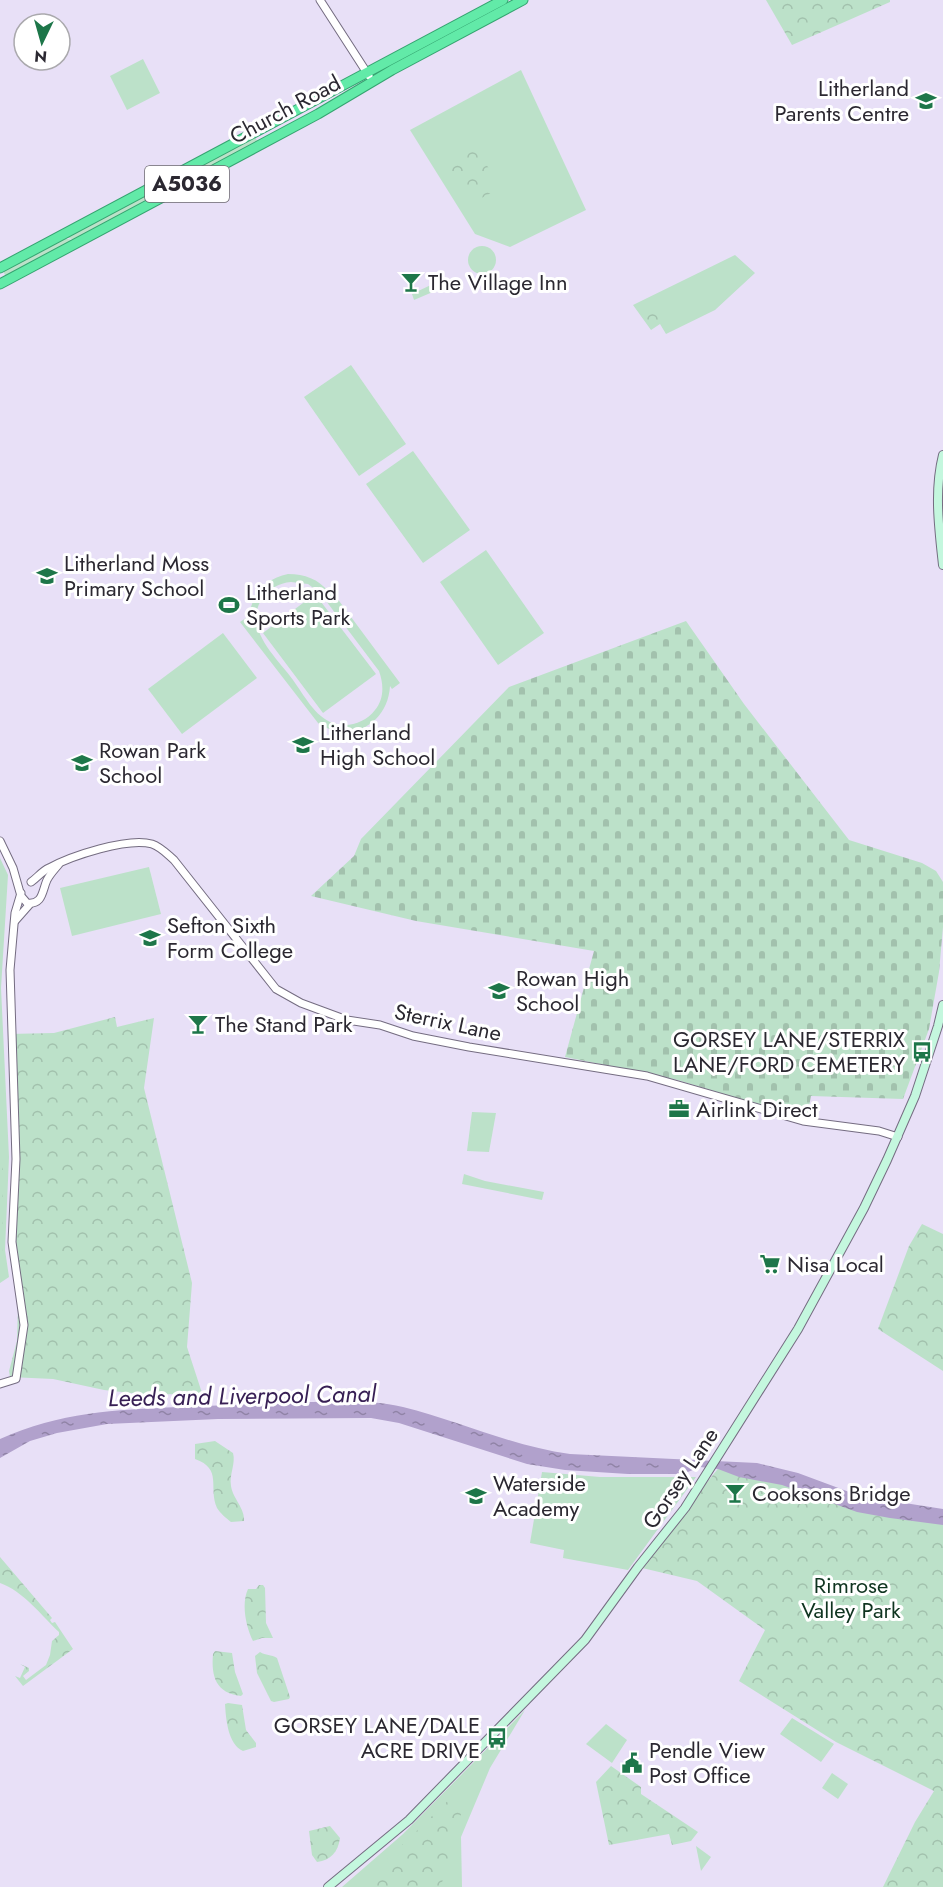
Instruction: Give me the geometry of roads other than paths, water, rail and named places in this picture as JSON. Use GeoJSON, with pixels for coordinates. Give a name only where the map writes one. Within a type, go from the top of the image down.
{"type":"FeatureCollection","features":[{"type":"Feature","properties":{"kind":"highway","name":"Church Road"},"geometry":{"type":"LineString","coordinates":[[0,268],[294,106],[366,72],[502,0]]}},
{"type":"Feature","properties":{"kind":"highway","name":"Church Road"},"geometry":{"type":"LineString","coordinates":[[0,284],[318,114],[428,50],[523,0]]}},
{"type":"Feature","properties":{"kind":"main road"},"geometry":{"type":"LineString","coordinates":[[943,455],[938,475],[937,498],[943,565]]}},
{"type":"Feature","properties":{"kind":"main road","name":"Gorsey Lane"},"geometry":{"type":"LineString","coordinates":[[328,1887],[409,1820],[585,1640],[686,1508],[808,1312],[864,1208],[898,1137],[924,1071],[943,1005]]}},
{"type":"Feature","properties":{"kind":"street"},"geometry":{"type":"LineString","coordinates":[[321,0],[373,82]]}},
{"type":"Feature","properties":{"kind":"street"},"geometry":{"type":"LineString","coordinates":[[0,841],[13,868],[21,893],[25,901],[30,904]]}},
{"type":"Feature","properties":{"kind":"street","name":"Sterrix Lane"},"geometry":{"type":"LineString","coordinates":[[31,882],[50,867],[99,849],[118,845],[150,844],[162,849],[174,860],[276,989],[301,1003],[347,1020],[380,1025],[413,1036],[647,1076],[803,1121],[879,1131],[898,1137]]}},
{"type":"Feature","properties":{"kind":"street"},"geometry":{"type":"LineString","coordinates":[[15,921],[30,904],[39,900],[49,877],[59,864]]}},
{"type":"Feature","properties":{"kind":"street"},"geometry":{"type":"LineString","coordinates":[[13,868],[40,886],[42,893]]}},
{"type":"Feature","properties":{"kind":"street"},"geometry":{"type":"LineString","coordinates":[[0,1384],[16,1379],[24,1325],[12,1242],[16,1159],[10,970],[16,907],[25,885],[31,882]]}},
{"type":"Feature","properties":{"kind":"water"},"geometry":{"type":"Polygon","coordinates":[[[302,1402],[391,1404],[527,1445],[570,1454],[757,1463],[798,1473],[860,1496],[943,1509],[943,1525],[857,1512],[782,1485],[739,1477],[718,1469],[700,1467],[683,1474],[628,1474],[565,1470],[527,1464],[399,1423],[371,1418],[218,1419],[107,1424],[57,1433],[30,1441],[0,1458],[0,1439],[44,1423],[66,1418],[132,1409],[302,1402]]]}},
{"type":"Feature","properties":{"kind":"place","name":"Litherland Parents Centre"},"geometry":{"type":"Point","coordinates":[926,101]}},
{"type":"Feature","properties":{"kind":"place","name":"The Village Inn"},"geometry":{"type":"Point","coordinates":[411,282]}},
{"type":"Feature","properties":{"kind":"place","name":"Litherland Moss Primary School"},"geometry":{"type":"Point","coordinates":[47,576]}},
{"type":"Feature","properties":{"kind":"place","name":"Litherland Sports Park"},"geometry":{"type":"Point","coordinates":[229,605]}},
{"type":"Feature","properties":{"kind":"place","name":"Litherland High School"},"geometry":{"type":"Point","coordinates":[303,745]}},
{"type":"Feature","properties":{"kind":"place","name":"Rowan Park School"},"geometry":{"type":"Point","coordinates":[82,763]}},
{"type":"Feature","properties":{"kind":"place","name":"Sefton Sixth Form College"},"geometry":{"type":"Point","coordinates":[150,938]}},
{"type":"Feature","properties":{"kind":"place","name":"Rowan High School"},"geometry":{"type":"Point","coordinates":[499,991]}},
{"type":"Feature","properties":{"kind":"place","name":"The Stand Park"},"geometry":{"type":"Point","coordinates":[198,1024]}},
{"type":"Feature","properties":{"kind":"place","name":"GORSEY LANE/STERRIX LANE/FORD CEMETERY"},"geometry":{"type":"Point","coordinates":[922,1052]}},
{"type":"Feature","properties":{"kind":"place","name":"Airlink Direct"},"geometry":{"type":"Point","coordinates":[679,1109]}},
{"type":"Feature","properties":{"kind":"place","name":"Nisa Local"},"geometry":{"type":"Point","coordinates":[770,1264]}},
{"type":"Feature","properties":{"kind":"place","name":"Cooksons Bridge"},"geometry":{"type":"Point","coordinates":[735,1493]}},
{"type":"Feature","properties":{"kind":"place","name":"Waterside Academy"},"geometry":{"type":"Point","coordinates":[476,1496]}},
{"type":"Feature","properties":{"kind":"place","name":"GORSEY LANE/DALE ACRE DRIVE"},"geometry":{"type":"Point","coordinates":[497,1738]}},
{"type":"Feature","properties":{"kind":"place","name":"Pendle View Post Office"},"geometry":{"type":"Point","coordinates":[632,1763]}},
{"type":"Feature","properties":{"kind":"water label","name":"Leeds and Liverpool Canal"},"geometry":{"type":"Point","coordinates":[242,1396]}},
{"type":"Feature","properties":{"kind":"park label","name":"Rimrose Valley Park"},"geometry":{"type":"Point","coordinates":[851,1598]}}]}
